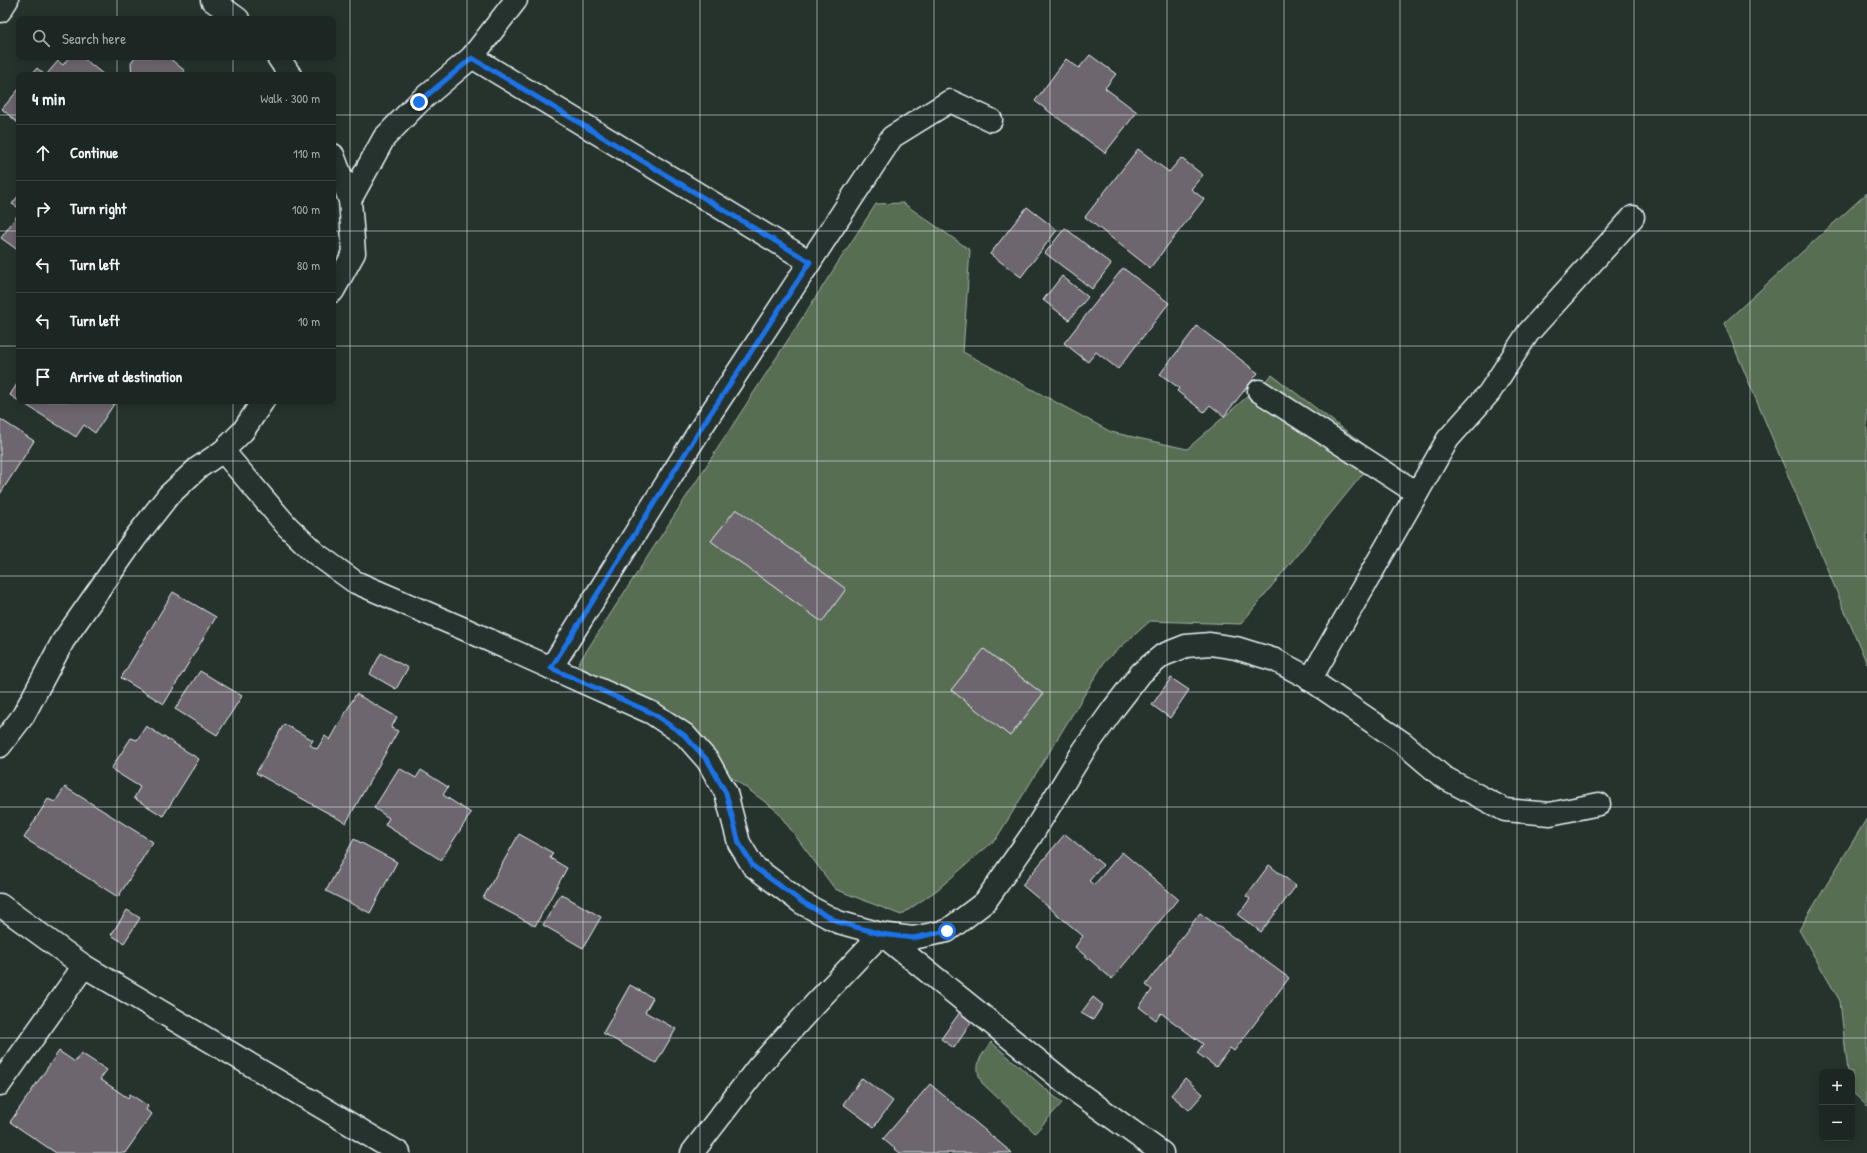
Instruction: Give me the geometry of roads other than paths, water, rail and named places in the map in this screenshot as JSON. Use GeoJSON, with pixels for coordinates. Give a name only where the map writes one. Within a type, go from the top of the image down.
{"type":"FeatureCollection","features":[{"type":"Feature","properties":{"kind":"street"},"geometry":{"type":"LineString","coordinates":[[0,11],[7,0]]}},
{"type":"Feature","properties":{"kind":"street"},"geometry":{"type":"LineString","coordinates":[[212,0],[234,16]]}},
{"type":"Feature","properties":{"kind":"street"},"geometry":{"type":"LineString","coordinates":[[350,200],[384,138],[419,102],[472,58],[516,0]]}},
{"type":"Feature","properties":{"kind":"street"},"geometry":{"type":"LineString","coordinates":[[472,58],[810,262]]}},
{"type":"Feature","properties":{"kind":"street"},"geometry":{"type":"LineString","coordinates":[[280,60],[288,72]]}},
{"type":"Feature","properties":{"kind":"street"},"geometry":{"type":"LineString","coordinates":[[551,668],[703,425],[892,137],[950,101],[991,120]]}},
{"type":"Feature","properties":{"kind":"street"},"geometry":{"type":"LineString","coordinates":[[336,163],[350,200],[354,253],[336,286]]}},
{"type":"Feature","properties":{"kind":"street"},"geometry":{"type":"LineString","coordinates":[[1310,680],[1448,440],[1489,393],[1528,333],[1633,217]]}},
{"type":"Feature","properties":{"kind":"street"},"geometry":{"type":"LineString","coordinates":[[1259,391],[1417,493]]}},
{"type":"Feature","properties":{"kind":"street"},"geometry":{"type":"LineString","coordinates":[[0,746],[22,716],[63,641],[136,536],[168,496],[198,468],[223,451],[243,431],[261,404]]}},
{"type":"Feature","properties":{"kind":"street"},"geometry":{"type":"LineString","coordinates":[[223,451],[287,526],[315,553],[355,582],[652,713],[684,735],[708,761],[726,793],[739,843],[753,866],[802,902],[832,919],[881,934],[913,938],[947,931],[985,902],[1031,836],[1084,750],[1114,708],[1142,674],[1163,655],[1186,646],[1210,644],[1236,648],[1275,660],[1310,680],[1403,743],[1443,776],[1505,810],[1550,814],[1598,804]]}},
{"type":"Feature","properties":{"kind":"street"},"geometry":{"type":"LineString","coordinates":[[0,905],[84,966],[399,1153]]}},
{"type":"Feature","properties":{"kind":"street"},"geometry":{"type":"LineString","coordinates":[[692,1153],[759,1066],[881,934]]}},
{"type":"Feature","properties":{"kind":"street"},"geometry":{"type":"LineString","coordinates":[[881,934],[1077,1092],[1162,1153]]}},
{"type":"Feature","properties":{"kind":"street"},"geometry":{"type":"LineString","coordinates":[[0,1084],[84,966]]}}]}
